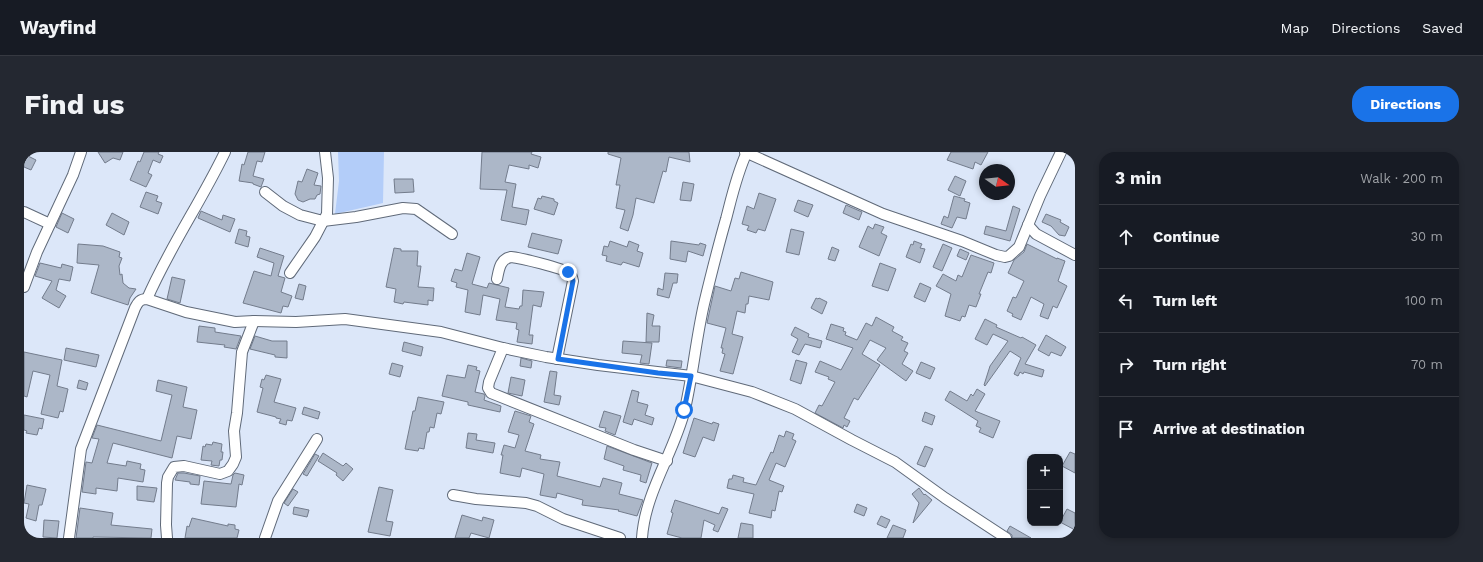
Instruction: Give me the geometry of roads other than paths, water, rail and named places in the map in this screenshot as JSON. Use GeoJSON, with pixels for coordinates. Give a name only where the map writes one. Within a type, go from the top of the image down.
{"type":"FeatureCollection","features":[{"type":"Feature","properties":{"kind":"street"},"geometry":{"type":"LineString","coordinates":[[24,287],[37,252],[73,175],[82,152]]}},
{"type":"Feature","properties":{"kind":"street"},"geometry":{"type":"LineString","coordinates":[[147,299],[175,242],[214,176],[225,152]]}},
{"type":"Feature","properties":{"kind":"street"},"geometry":{"type":"LineString","coordinates":[[290,273],[315,237],[327,214],[328,178],[325,152]]}},
{"type":"Feature","properties":{"kind":"street"},"geometry":{"type":"LineString","coordinates":[[642,538],[642,527],[647,507],[655,484],[667,461],[684,410],[706,297],[738,176],[746,152],[883,214],[962,240],[1004,257],[1014,252],[1019,247],[1040,196],[1061,152]]}},
{"type":"Feature","properties":{"kind":"street"},"geometry":{"type":"LineString","coordinates":[[265,192],[283,206],[300,215],[323,221],[356,217],[402,208],[416,209],[452,234]]}},
{"type":"Feature","properties":{"kind":"street"},"geometry":{"type":"LineString","coordinates":[[24,212],[50,224]]}},
{"type":"Feature","properties":{"kind":"street"},"geometry":{"type":"LineString","coordinates":[[1028,225],[1036,234],[1075,255]]}},
{"type":"Feature","properties":{"kind":"street"},"geometry":{"type":"LineString","coordinates":[[1024,236],[1036,234]]}},
{"type":"Feature","properties":{"kind":"street"},"geometry":{"type":"LineString","coordinates":[[497,279],[502,261],[511,257],[560,269],[571,275],[573,281],[558,359]]}},
{"type":"Feature","properties":{"kind":"street"},"geometry":{"type":"LineString","coordinates":[[69,538],[81,449],[130,319],[138,302],[142,299],[147,299],[186,312],[235,322],[296,322],[345,319],[441,332],[503,348],[558,359],[691,376],[752,392],[795,409],[896,462],[945,498],[1006,538]]}},
{"type":"Feature","properties":{"kind":"street"},"geometry":{"type":"LineString","coordinates":[[167,538],[166,525],[168,476],[174,466],[184,466],[220,474],[228,471],[233,464],[236,456],[234,431],[242,352],[254,321]]}},
{"type":"Feature","properties":{"kind":"street"},"geometry":{"type":"LineString","coordinates":[[503,348],[489,382],[488,388],[491,392],[634,450],[667,461]]}},
{"type":"Feature","properties":{"kind":"street"},"geometry":{"type":"LineString","coordinates":[[265,538],[278,501],[317,439]]}},
{"type":"Feature","properties":{"kind":"street"},"geometry":{"type":"LineString","coordinates":[[453,495],[476,499],[526,503],[537,506],[563,519],[620,538]]}}]}
